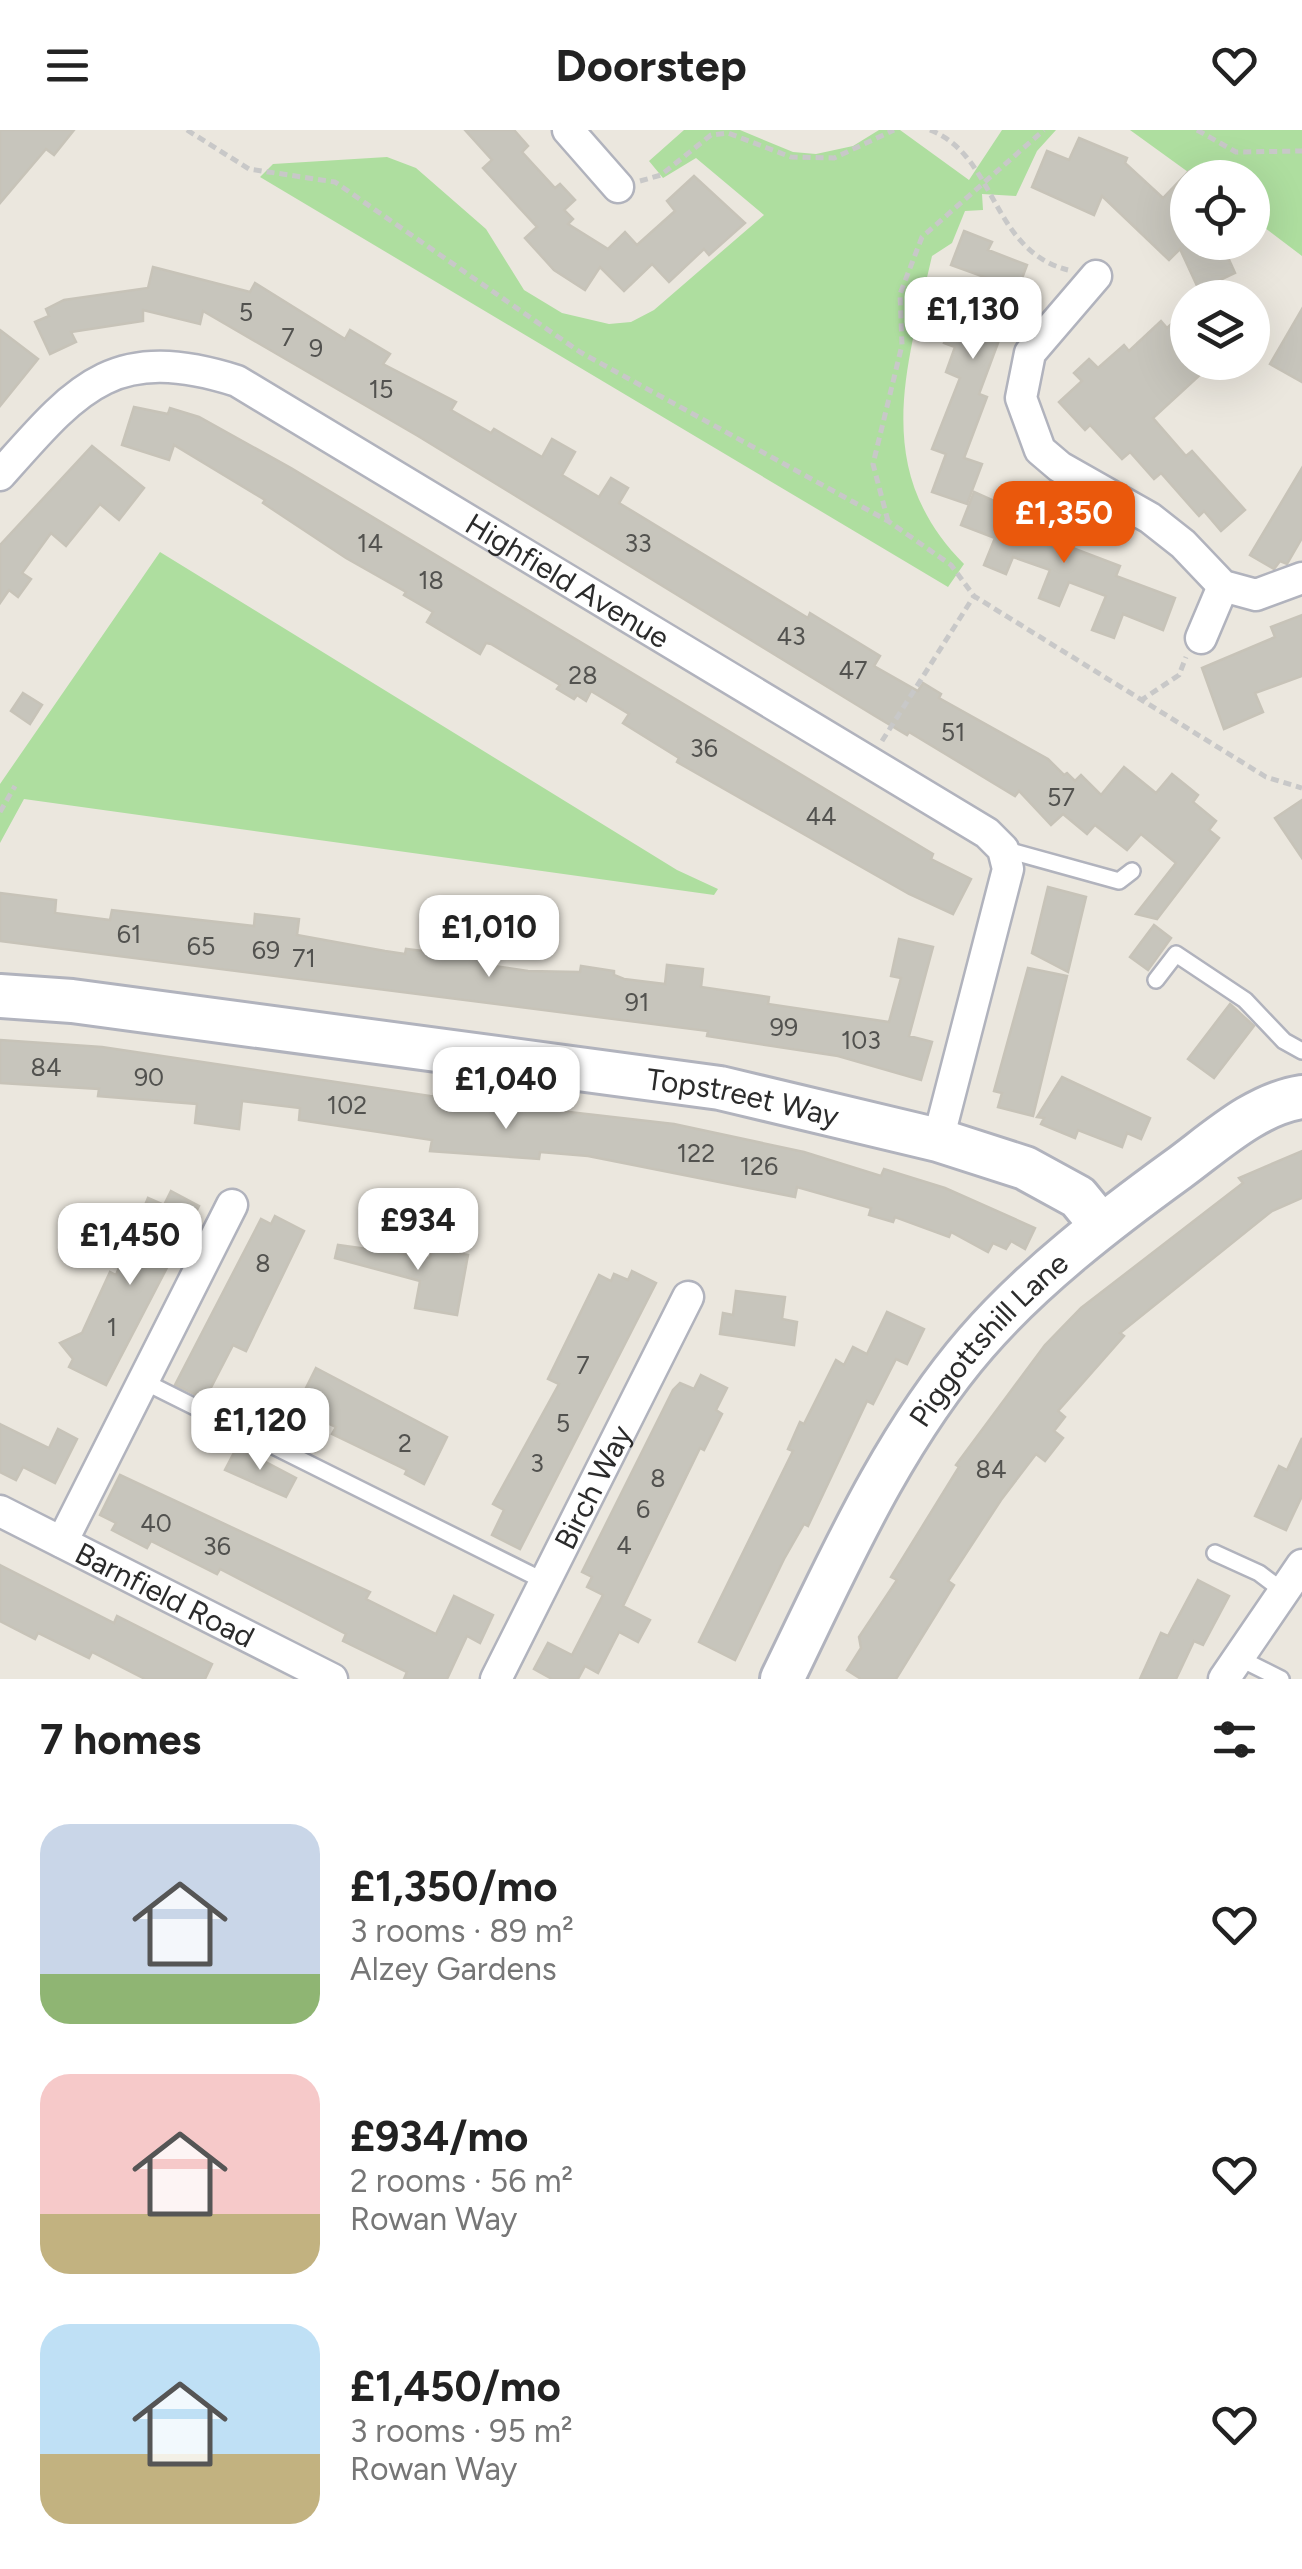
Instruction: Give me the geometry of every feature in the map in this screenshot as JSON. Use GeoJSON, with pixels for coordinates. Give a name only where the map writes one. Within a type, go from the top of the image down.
{"type":"FeatureCollection","features":[{"type":"Feature","properties":{"kind":"street"},"geometry":{"type":"LineString","coordinates":[[568,130],[618,188]]}},
{"type":"Feature","properties":{"kind":"street"},"geometry":{"type":"LineString","coordinates":[[1096,276],[1030,353],[1021,398],[1040,450],[1060,468],[1150,518],[1184,544],[1223,586],[1256,596],[1302,578]]}},
{"type":"Feature","properties":{"kind":"street","name":"Highfield Avenue"},"geometry":{"type":"LineString","coordinates":[[0,475],[79,391],[114,374],[145,366],[190,366],[237,381],[987,833],[1003,849]]}},
{"type":"Feature","properties":{"kind":"street"},"geometry":{"type":"LineString","coordinates":[[1200,638],[1223,586]]}},
{"type":"Feature","properties":{"kind":"street"},"geometry":{"type":"LineString","coordinates":[[938,1140],[1008,868],[1003,849]]}},
{"type":"Feature","properties":{"kind":"street","name":"Topstreet Way"},"geometry":{"type":"LineString","coordinates":[[0,996],[72,1001],[720,1088],[938,1140],[1025,1168],[1078,1197],[1101,1225]]}},
{"type":"Feature","properties":{"kind":"street","name":"Piggottshill Lane"},"geometry":{"type":"LineString","coordinates":[[782,1679],[851,1537],[928,1409],[977,1342],[1101,1225],[1239,1124],[1266,1108],[1302,1098]]}},
{"type":"Feature","properties":{"kind":"street"},"geometry":{"type":"LineString","coordinates":[[62,1542],[232,1205]]}},
{"type":"Feature","properties":{"kind":"street","name":"Birch Way"},"geometry":{"type":"LineString","coordinates":[[496,1679],[688,1297]]}},
{"type":"Feature","properties":{"kind":"street","name":"Barnfield Road"},"geometry":{"type":"LineString","coordinates":[[0,1511],[332,1679]]}},
{"type":"Feature","properties":{"kind":"street"},"geometry":{"type":"LineString","coordinates":[[1231,1669],[1302,1565]]}},
{"type":"Feature","properties":{"kind":"lane"},"geometry":{"type":"LineString","coordinates":[[1003,849],[1119,881],[1132,871]]}},
{"type":"Feature","properties":{"kind":"lane"},"geometry":{"type":"LineString","coordinates":[[1156,980],[1176,954],[1245,1000],[1284,1041],[1302,1051]]}},
{"type":"Feature","properties":{"kind":"lane"},"geometry":{"type":"LineString","coordinates":[[141,1380],[544,1581]]}},
{"type":"Feature","properties":{"kind":"lane"},"geometry":{"type":"LineString","coordinates":[[1215,1553],[1259,1573],[1283,1591]]}},
{"type":"Feature","properties":{"kind":"lane"},"geometry":{"type":"LineString","coordinates":[[1231,1669],[1280,1679]]}},
{"type":"Feature","properties":{"kind":"path"},"geometry":{"type":"LineString","coordinates":[[187,130],[249,168],[336,182],[580,352],[888,521],[951,565],[974,596],[1266,778],[1302,788]]}},
{"type":"Feature","properties":{"kind":"path"},"geometry":{"type":"LineString","coordinates":[[618,188],[661,176],[711,135],[728,133],[791,157],[834,158],[894,130]]}},
{"type":"Feature","properties":{"kind":"path"},"geometry":{"type":"LineString","coordinates":[[930,130],[942,135],[986,184],[1012,235],[1043,264],[1096,276]]}},
{"type":"Feature","properties":{"kind":"path"},"geometry":{"type":"LineString","coordinates":[[888,521],[873,464],[902,344],[900,294],[922,237],[1044,130]]}},
{"type":"Feature","properties":{"kind":"path"},"geometry":{"type":"LineString","coordinates":[[1196,130],[1236,152],[1302,152]]}},
{"type":"Feature","properties":{"kind":"path"},"geometry":{"type":"LineString","coordinates":[[869,763],[974,596]]}},
{"type":"Feature","properties":{"kind":"path"},"geometry":{"type":"LineString","coordinates":[[1140,701],[1179,675],[1190,642],[1200,638]]}},
{"type":"Feature","properties":{"kind":"path"},"geometry":{"type":"LineString","coordinates":[[0,812],[14,786]]}},
{"type":"Feature","properties":{"kind":"green space"},"geometry":{"type":"Polygon","coordinates":[[[684,130],[740,130],[793,152],[816,154],[853,146],[879,130],[900,130],[969,180],[1002,130],[1056,130],[1037,151],[1016,196],[982,194],[983,210],[965,211],[952,243],[932,256],[913,339],[903,418],[906,455],[916,492],[935,528],[964,564],[948,587],[260,177],[273,164],[387,157],[416,168],[486,229],[524,290],[562,313],[609,324],[631,322],[654,310],[764,215],[696,158],[663,178],[649,161],[684,130]]]}},
{"type":"Feature","properties":{"kind":"green space"},"geometry":{"type":"Polygon","coordinates":[[[1130,130],[1302,130],[1302,256],[1270,232],[1270,160],[1171,160],[1130,130]]]}},
{"type":"Feature","properties":{"kind":"green space"},"geometry":{"type":"Polygon","coordinates":[[[160,552],[677,870],[718,889],[714,895],[24,799],[0,843],[0,784],[160,552]]]}},
{"type":"Feature","properties":{"kind":"building"},"geometry":{"type":"Polygon","coordinates":[[[0,130],[74,130],[54,155],[46,149],[0,203],[0,130]]]}},
{"type":"Feature","properties":{"kind":"building"},"geometry":{"type":"Polygon","coordinates":[[[465,130],[514,130],[528,146],[522,152],[555,188],[560,184],[575,200],[564,210],[573,219],[568,224],[608,249],[625,232],[637,245],[675,211],[667,201],[694,176],[745,223],[709,255],[704,249],[669,282],[652,264],[624,291],[600,267],[585,290],[554,270],[525,238],[537,227],[483,168],[492,160],[465,130]]]}},
{"type":"Feature","properties":{"kind":"building"},"geometry":{"type":"Polygon","coordinates":[[[1079,138],[1127,158],[1125,163],[1163,198],[1170,191],[1170,259],[1102,196],[1094,215],[1032,187],[1047,151],[1069,160],[1079,138]]]}},
{"type":"Feature","properties":{"kind":"building"},"geometry":{"type":"Polygon","coordinates":[[[964,231],[992,242],[988,250],[1027,265],[979,394],[987,397],[964,458],[982,464],[967,504],[932,492],[946,454],[932,449],[960,378],[946,372],[955,347],[944,343],[953,319],[972,326],[990,279],[951,265],[964,231]]]}},
{"type":"Feature","properties":{"kind":"building"},"geometry":{"type":"Polygon","coordinates":[[[1185,260],[1229,260],[1235,273],[1220,280],[1194,280],[1185,260]]]}},
{"type":"Feature","properties":{"kind":"building"},"geometry":{"type":"Polygon","coordinates":[[[153,267],[250,292],[255,283],[345,339],[350,330],[390,354],[383,364],[456,402],[451,410],[491,433],[494,429],[542,457],[552,439],[575,452],[562,475],[599,497],[611,478],[628,488],[619,503],[808,618],[810,613],[880,656],[874,666],[918,691],[923,683],[941,694],[939,698],[1048,759],[1075,781],[1081,775],[1101,795],[1124,767],[1156,793],[1172,774],[1198,795],[1193,802],[1216,821],[1209,830],[1219,838],[1157,919],[1136,914],[1176,863],[1141,834],[1127,850],[1095,825],[1087,834],[1063,814],[1051,825],[1019,791],[1015,796],[909,732],[907,735],[418,436],[203,311],[200,324],[143,310],[143,321],[71,332],[76,342],[50,354],[35,322],[49,316],[46,309],[64,300],[148,288],[153,267]]]}},
{"type":"Feature","properties":{"kind":"building"},"geometry":{"type":"Polygon","coordinates":[[[1302,309],[1302,382],[1270,364],[1302,309]]]}},
{"type":"Feature","properties":{"kind":"building"},"geometry":{"type":"Polygon","coordinates":[[[1161,321],[1167,328],[1170,325],[1170,380],[1194,380],[1153,418],[1186,456],[1192,451],[1245,510],[1221,531],[1204,511],[1199,516],[1161,473],[1154,479],[1130,452],[1122,459],[1090,425],[1085,430],[1059,402],[1082,381],[1074,373],[1089,359],[1098,368],[1124,345],[1129,351],[1161,321]]]}},
{"type":"Feature","properties":{"kind":"building"},"geometry":{"type":"Polygon","coordinates":[[[0,330],[38,359],[0,406],[0,330]]]}},
{"type":"Feature","properties":{"kind":"building"},"geometry":{"type":"Polygon","coordinates":[[[134,407],[168,414],[170,408],[199,417],[291,468],[933,854],[931,859],[971,879],[953,914],[909,894],[677,762],[679,758],[623,723],[629,714],[591,691],[586,701],[577,695],[574,699],[557,689],[560,685],[491,644],[486,643],[480,654],[427,622],[433,612],[404,595],[406,592],[346,558],[263,503],[265,500],[174,445],[169,460],[122,445],[134,407]]]}},
{"type":"Feature","properties":{"kind":"building"},"geometry":{"type":"Polygon","coordinates":[[[92,446],[144,488],[119,520],[100,504],[66,546],[51,533],[22,573],[31,579],[18,597],[9,590],[0,603],[0,545],[92,446]]]}},
{"type":"Feature","properties":{"kind":"building"},"geometry":{"type":"Polygon","coordinates":[[[1302,468],[1302,538],[1287,564],[1280,561],[1274,569],[1250,555],[1302,468]]]}},
{"type":"Feature","properties":{"kind":"building"},"geometry":{"type":"Polygon","coordinates":[[[974,492],[1066,533],[1062,544],[1120,566],[1116,576],[1175,598],[1163,630],[1123,614],[1114,638],[1092,630],[1106,596],[1069,582],[1059,606],[1039,598],[1050,570],[1013,557],[1006,574],[984,565],[995,538],[961,525],[974,492]]]}},
{"type":"Feature","properties":{"kind":"building"},"geometry":{"type":"Polygon","coordinates":[[[1302,615],[1302,676],[1255,693],[1263,712],[1224,729],[1202,668],[1275,637],[1271,627],[1302,615]]]}},
{"type":"Feature","properties":{"kind":"building"},"geometry":{"type":"Polygon","coordinates":[[[23,693],[42,705],[30,724],[11,711],[23,693]]]}},
{"type":"Feature","properties":{"kind":"building"},"geometry":{"type":"Polygon","coordinates":[[[1302,800],[1302,858],[1275,818],[1302,800]]]}},
{"type":"Feature","properties":{"kind":"building"},"geometry":{"type":"Polygon","coordinates":[[[1048,887],[1086,897],[1068,972],[1032,953],[1048,887]]]}},
{"type":"Feature","properties":{"kind":"building"},"geometry":{"type":"Polygon","coordinates":[[[0,893],[56,900],[55,913],[110,920],[112,910],[254,926],[255,914],[299,919],[297,935],[405,954],[406,949],[480,958],[480,964],[528,971],[580,972],[581,966],[614,971],[614,975],[624,979],[665,984],[667,965],[703,969],[701,987],[769,997],[768,1004],[889,1022],[901,978],[891,976],[899,939],[933,947],[909,1036],[932,1042],[921,1080],[838,1056],[707,1036],[708,1031],[0,941],[0,893]]]}},
{"type":"Feature","properties":{"kind":"building"},"geometry":{"type":"Polygon","coordinates":[[[1154,925],[1171,938],[1148,970],[1130,957],[1154,925]]]}},
{"type":"Feature","properties":{"kind":"building"},"geometry":{"type":"Polygon","coordinates":[[[1028,968],[1067,976],[1033,1116],[998,1107],[1002,1093],[994,1091],[1028,968]]]}},
{"type":"Feature","properties":{"kind":"building"},"geometry":{"type":"Polygon","coordinates":[[[1230,1004],[1254,1026],[1214,1078],[1188,1059],[1230,1004]]]}},
{"type":"Feature","properties":{"kind":"building"},"geometry":{"type":"Polygon","coordinates":[[[0,1040],[102,1047],[430,1096],[674,1124],[804,1152],[881,1176],[884,1169],[945,1188],[1035,1228],[1025,1249],[1011,1241],[1006,1249],[993,1243],[988,1252],[951,1232],[949,1237],[895,1217],[893,1222],[869,1215],[871,1208],[797,1187],[795,1197],[588,1156],[540,1152],[539,1159],[430,1151],[432,1140],[299,1120],[300,1108],[242,1101],[239,1129],[195,1123],[197,1104],[98,1096],[99,1089],[0,1083],[0,1040]]]}},
{"type":"Feature","properties":{"kind":"building"},"geometry":{"type":"Polygon","coordinates":[[[1062,1077],[1150,1118],[1141,1139],[1127,1133],[1122,1147],[1078,1130],[1075,1138],[1041,1124],[1044,1118],[1037,1117],[1062,1077]]]}},
{"type":"Feature","properties":{"kind":"building"},"geometry":{"type":"Polygon","coordinates":[[[1302,1151],[1302,1198],[1272,1211],[1120,1333],[1124,1336],[1058,1411],[1065,1417],[1054,1431],[1063,1438],[1045,1461],[1036,1454],[1001,1500],[948,1581],[954,1585],[896,1679],[861,1679],[847,1670],[861,1648],[859,1637],[897,1580],[891,1577],[959,1467],[956,1465],[1045,1345],[1081,1308],[1243,1183],[1239,1178],[1302,1151]]]}},
{"type":"Feature","properties":{"kind":"building"},"geometry":{"type":"Polygon","coordinates":[[[171,1191],[199,1206],[106,1385],[69,1367],[73,1359],[60,1343],[82,1333],[110,1272],[116,1275],[148,1198],[164,1205],[171,1191]]]}},
{"type":"Feature","properties":{"kind":"building"},"geometry":{"type":"Polygon","coordinates":[[[275,1216],[304,1231],[246,1351],[233,1345],[205,1399],[175,1385],[261,1219],[271,1224],[275,1216]]]}},
{"type":"Feature","properties":{"kind":"building"},"geometry":{"type":"Polygon","coordinates":[[[369,1243],[392,1248],[391,1252],[430,1258],[432,1248],[468,1255],[457,1315],[415,1308],[420,1281],[335,1258],[338,1245],[367,1249],[369,1243]]]}},
{"type":"Feature","properties":{"kind":"building"},"geometry":{"type":"Polygon","coordinates":[[[632,1271],[656,1283],[520,1549],[492,1535],[504,1510],[493,1504],[559,1384],[548,1379],[599,1275],[611,1281],[614,1274],[628,1280],[632,1271]]]}},
{"type":"Feature","properties":{"kind":"building"},"geometry":{"type":"Polygon","coordinates":[[[736,1291],[785,1297],[782,1319],[797,1322],[794,1345],[720,1334],[723,1313],[733,1315],[736,1291]]]}},
{"type":"Feature","properties":{"kind":"building"},"geometry":{"type":"Polygon","coordinates":[[[887,1312],[924,1329],[907,1364],[896,1359],[873,1404],[867,1401],[808,1526],[804,1524],[784,1559],[735,1660],[699,1642],[793,1451],[788,1449],[800,1422],[804,1424],[836,1360],[844,1365],[853,1347],[867,1354],[887,1312]]]}},
{"type":"Feature","properties":{"kind":"building"},"geometry":{"type":"Polygon","coordinates":[[[316,1368],[447,1437],[424,1484],[405,1474],[407,1470],[332,1434],[336,1427],[296,1408],[316,1368]]]}},
{"type":"Feature","properties":{"kind":"building"},"geometry":{"type":"Polygon","coordinates":[[[701,1375],[727,1388],[716,1410],[722,1414],[704,1450],[700,1448],[623,1606],[650,1620],[638,1642],[619,1632],[598,1673],[585,1666],[578,1679],[552,1679],[534,1669],[548,1643],[572,1655],[603,1595],[587,1587],[592,1577],[582,1572],[673,1390],[680,1383],[694,1389],[701,1375]]]}},
{"type":"Feature","properties":{"kind":"building"},"geometry":{"type":"Polygon","coordinates":[[[0,1424],[49,1448],[58,1429],[77,1439],[55,1483],[23,1467],[16,1480],[0,1472],[0,1424]]]}},
{"type":"Feature","properties":{"kind":"building"},"geometry":{"type":"Polygon","coordinates":[[[1302,1438],[1302,1496],[1286,1530],[1255,1516],[1279,1466],[1287,1470],[1302,1438]]]}},
{"type":"Feature","properties":{"kind":"building"},"geometry":{"type":"Polygon","coordinates":[[[237,1447],[296,1478],[286,1497],[225,1470],[237,1447]]]}},
{"type":"Feature","properties":{"kind":"building"},"geometry":{"type":"Polygon","coordinates":[[[120,1475],[370,1592],[366,1599],[436,1634],[454,1596],[493,1615],[480,1643],[467,1636],[447,1679],[404,1679],[407,1672],[343,1641],[346,1634],[220,1569],[217,1574],[151,1541],[147,1548],[112,1530],[116,1523],[100,1515],[120,1475]]]}},
{"type":"Feature","properties":{"kind":"building"},"geometry":{"type":"Polygon","coordinates":[[[0,1565],[114,1623],[117,1616],[212,1664],[205,1679],[145,1679],[92,1652],[89,1658],[38,1633],[35,1639],[0,1621],[0,1565]]]}},
{"type":"Feature","properties":{"kind":"building"},"geometry":{"type":"Polygon","coordinates":[[[1198,1580],[1229,1596],[1203,1645],[1194,1641],[1176,1679],[1140,1679],[1161,1633],[1168,1636],[1198,1580]]]}}]}
